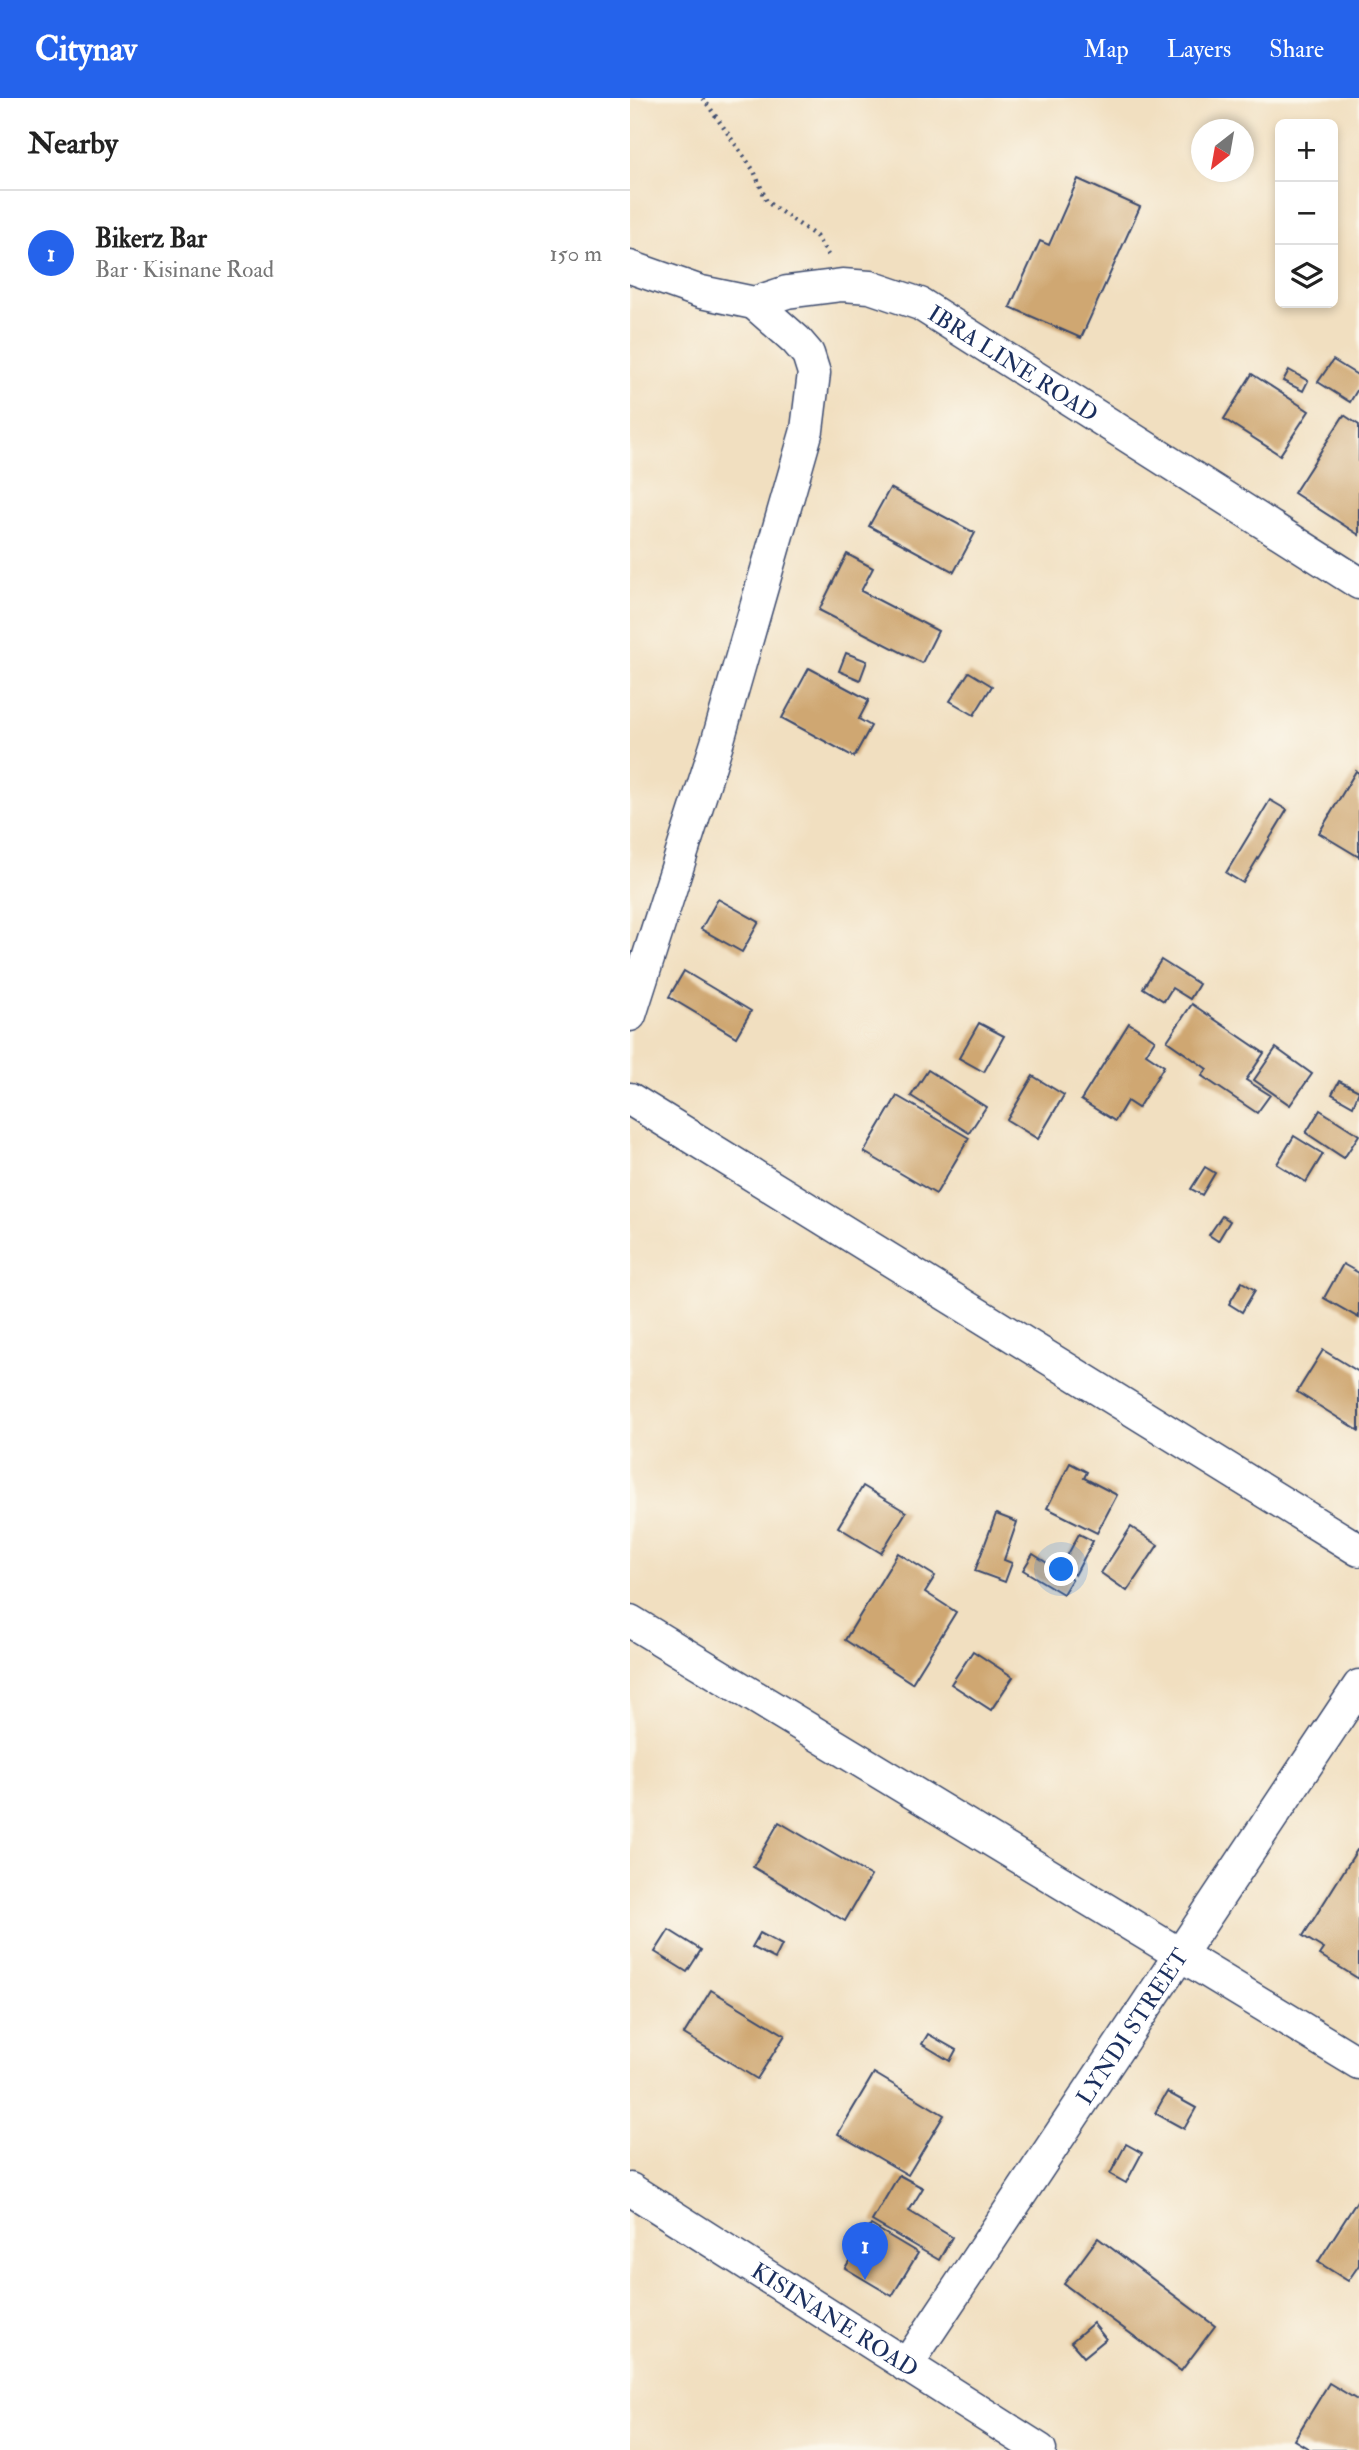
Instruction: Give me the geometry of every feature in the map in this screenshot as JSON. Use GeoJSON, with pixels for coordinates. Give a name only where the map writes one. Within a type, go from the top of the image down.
{"type":"FeatureCollection","features":[{"type":"Feature","properties":{"kind":"street"},"geometry":{"type":"LineString","coordinates":[[630,267],[701,292],[754,303],[796,340],[808,354],[814,373],[807,430],[718,740],[630,1014]]}},
{"type":"Feature","properties":{"kind":"street","name":"IBRA LINE ROAD"},"geometry":{"type":"LineString","coordinates":[[754,303],[787,292],[842,285],[870,287],[920,304],[1359,583]]}},
{"type":"Feature","properties":{"kind":"street"},"geometry":{"type":"LineString","coordinates":[[630,1099],[1359,1550]]}},
{"type":"Feature","properties":{"kind":"street"},"geometry":{"type":"LineString","coordinates":[[630,1621],[1359,2063]]}},
{"type":"Feature","properties":{"kind":"street","name":"LYNDI STREET"},"geometry":{"type":"LineString","coordinates":[[906,2367],[1359,1686]]}},
{"type":"Feature","properties":{"kind":"street","name":"KISINANE ROAD"},"geometry":{"type":"LineString","coordinates":[[630,2189],[1040,2450]]}},
{"type":"Feature","properties":{"kind":"path"},"geometry":{"type":"LineString","coordinates":[[703,98],[754,171],[767,202],[816,236],[842,285]]}},
{"type":"Feature","properties":{"kind":"building"},"geometry":{"type":"Polygon","coordinates":[[[1078,179],[1140,207],[1081,338],[1010,307],[1040,241],[1049,245],[1078,179]]]}},
{"type":"Feature","properties":{"kind":"building"},"geometry":{"type":"Polygon","coordinates":[[[1333,360],[1359,376],[1359,387],[1350,402],[1318,382],[1333,360]]]}},
{"type":"Feature","properties":{"kind":"building"},"geometry":{"type":"Polygon","coordinates":[[[1289,370],[1308,381],[1303,391],[1283,381],[1289,370]]]}},
{"type":"Feature","properties":{"kind":"building"},"geometry":{"type":"Polygon","coordinates":[[[1252,374],[1309,411],[1280,455],[1224,419],[1252,374]]]}},
{"type":"Feature","properties":{"kind":"building"},"geometry":{"type":"Polygon","coordinates":[[[1344,415],[1359,425],[1359,535],[1294,493],[1344,415]]]}},
{"type":"Feature","properties":{"kind":"building"},"geometry":{"type":"Polygon","coordinates":[[[890,488],[975,533],[954,572],[869,526],[890,488]]]}},
{"type":"Feature","properties":{"kind":"building"},"geometry":{"type":"Polygon","coordinates":[[[847,554],[873,568],[861,591],[938,631],[922,663],[819,610],[847,554]]]}},
{"type":"Feature","properties":{"kind":"building"},"geometry":{"type":"Polygon","coordinates":[[[846,653],[867,661],[860,680],[839,671],[846,653]]]}},
{"type":"Feature","properties":{"kind":"building"},"geometry":{"type":"Polygon","coordinates":[[[809,668],[869,700],[859,719],[871,726],[854,757],[782,718],[809,668]]]}},
{"type":"Feature","properties":{"kind":"building"},"geometry":{"type":"Polygon","coordinates":[[[969,672],[992,686],[974,715],[950,701],[969,672]]]}},
{"type":"Feature","properties":{"kind":"building"},"geometry":{"type":"Polygon","coordinates":[[[1356,771],[1359,773],[1359,857],[1319,833],[1356,771]]]}},
{"type":"Feature","properties":{"kind":"building"},"geometry":{"type":"Polygon","coordinates":[[[1270,800],[1287,810],[1243,883],[1226,873],[1270,800]]]}},
{"type":"Feature","properties":{"kind":"building"},"geometry":{"type":"Polygon","coordinates":[[[718,899],[759,922],[742,952],[701,929],[718,899]]]}},
{"type":"Feature","properties":{"kind":"building"},"geometry":{"type":"Polygon","coordinates":[[[1161,960],[1199,984],[1190,999],[1172,988],[1164,1001],[1143,988],[1161,960]]]}},
{"type":"Feature","properties":{"kind":"building"},"geometry":{"type":"Polygon","coordinates":[[[684,971],[751,1011],[736,1037],[669,997],[684,971]]]}},
{"type":"Feature","properties":{"kind":"building"},"geometry":{"type":"Polygon","coordinates":[[[1192,1004],[1264,1053],[1246,1080],[1270,1095],[1257,1113],[1202,1076],[1207,1069],[1167,1041],[1192,1004]]]}},
{"type":"Feature","properties":{"kind":"building"},"geometry":{"type":"Polygon","coordinates":[[[979,1023],[1004,1036],[984,1072],[959,1058],[979,1023]]]}},
{"type":"Feature","properties":{"kind":"building"},"geometry":{"type":"Polygon","coordinates":[[[1129,1023],[1155,1040],[1146,1054],[1164,1066],[1138,1108],[1127,1101],[1115,1121],[1081,1100],[1129,1023]]]}},
{"type":"Feature","properties":{"kind":"building"},"geometry":{"type":"Polygon","coordinates":[[[1276,1048],[1312,1074],[1290,1105],[1254,1080],[1276,1048]]]}},
{"type":"Feature","properties":{"kind":"building"},"geometry":{"type":"Polygon","coordinates":[[[928,1070],[986,1107],[969,1133],[911,1096],[928,1070]]]}},
{"type":"Feature","properties":{"kind":"building"},"geometry":{"type":"Polygon","coordinates":[[[1033,1076],[1064,1095],[1038,1139],[1007,1120],[1033,1076]]]}},
{"type":"Feature","properties":{"kind":"building"},"geometry":{"type":"Polygon","coordinates":[[[1339,1081],[1359,1091],[1353,1106],[1332,1094],[1339,1081]]]}},
{"type":"Feature","properties":{"kind":"building"},"geometry":{"type":"Polygon","coordinates":[[[897,1096],[969,1138],[936,1194],[864,1152],[897,1096]]]}},
{"type":"Feature","properties":{"kind":"building"},"geometry":{"type":"Polygon","coordinates":[[[1320,1110],[1359,1135],[1344,1158],[1306,1133],[1320,1110]]]}},
{"type":"Feature","properties":{"kind":"building"},"geometry":{"type":"Polygon","coordinates":[[[1294,1136],[1323,1154],[1306,1182],[1277,1164],[1294,1136]]]}},
{"type":"Feature","properties":{"kind":"building"},"geometry":{"type":"Polygon","coordinates":[[[1205,1167],[1215,1173],[1202,1195],[1191,1189],[1205,1167]]]}},
{"type":"Feature","properties":{"kind":"building"},"geometry":{"type":"Polygon","coordinates":[[[1222,1216],[1230,1221],[1218,1241],[1209,1235],[1222,1216]]]}},
{"type":"Feature","properties":{"kind":"building"},"geometry":{"type":"Polygon","coordinates":[[[1343,1264],[1359,1273],[1359,1318],[1324,1298],[1343,1264]]]}},
{"type":"Feature","properties":{"kind":"building"},"geometry":{"type":"Polygon","coordinates":[[[1242,1282],[1255,1290],[1242,1312],[1229,1304],[1242,1282]]]}},
{"type":"Feature","properties":{"kind":"building"},"geometry":{"type":"Polygon","coordinates":[[[1323,1350],[1359,1372],[1359,1431],[1297,1392],[1323,1350]]]}},
{"type":"Feature","properties":{"kind":"building"},"geometry":{"type":"Polygon","coordinates":[[[1070,1463],[1087,1472],[1084,1478],[1117,1495],[1097,1533],[1047,1508],[1070,1463]]]}},
{"type":"Feature","properties":{"kind":"building"},"geometry":{"type":"Polygon","coordinates":[[[863,1486],[906,1512],[881,1553],[838,1527],[863,1486]]]}},
{"type":"Feature","properties":{"kind":"building"},"geometry":{"type":"Polygon","coordinates":[[[996,1514],[1017,1522],[1004,1560],[1012,1563],[1005,1582],[975,1571],[996,1514]]]}},
{"type":"Feature","properties":{"kind":"building"},"geometry":{"type":"Polygon","coordinates":[[[1131,1527],[1158,1545],[1127,1591],[1101,1573],[1131,1527]]]}},
{"type":"Feature","properties":{"kind":"building"},"geometry":{"type":"Polygon","coordinates":[[[1079,1534],[1093,1541],[1075,1575],[1061,1567],[1079,1534]]]}},
{"type":"Feature","properties":{"kind":"building"},"geometry":{"type":"Polygon","coordinates":[[[898,1553],[935,1576],[925,1592],[956,1612],[912,1683],[845,1640],[898,1553]]]}},
{"type":"Feature","properties":{"kind":"building"},"geometry":{"type":"Polygon","coordinates":[[[1033,1554],[1072,1579],[1063,1594],[1023,1570],[1033,1554]]]}},
{"type":"Feature","properties":{"kind":"building"},"geometry":{"type":"Polygon","coordinates":[[[973,1651],[1013,1677],[991,1710],[951,1684],[973,1651]]]}},
{"type":"Feature","properties":{"kind":"building"},"geometry":{"type":"Polygon","coordinates":[[[779,1822],[871,1876],[845,1921],[753,1867],[779,1822]]]}},
{"type":"Feature","properties":{"kind":"building"},"geometry":{"type":"Polygon","coordinates":[[[1357,1850],[1359,1979],[1320,1955],[1324,1949],[1303,1936],[1357,1850]]]}},
{"type":"Feature","properties":{"kind":"building"},"geometry":{"type":"Polygon","coordinates":[[[669,1930],[701,1950],[687,1972],[655,1952],[669,1930]]]}},
{"type":"Feature","properties":{"kind":"building"},"geometry":{"type":"Polygon","coordinates":[[[760,1933],[782,1945],[775,1959],[752,1947],[760,1933]]]}},
{"type":"Feature","properties":{"kind":"building"},"geometry":{"type":"Polygon","coordinates":[[[711,1990],[785,2035],[757,2079],[684,2034],[711,1990]]]}},
{"type":"Feature","properties":{"kind":"building"},"geometry":{"type":"Polygon","coordinates":[[[928,2034],[956,2050],[950,2061],[922,2044],[928,2034]]]}},
{"type":"Feature","properties":{"kind":"building"},"geometry":{"type":"Polygon","coordinates":[[[874,2073],[944,2115],[908,2175],[838,2134],[874,2073]]]}},
{"type":"Feature","properties":{"kind":"building"},"geometry":{"type":"Polygon","coordinates":[[[1167,2092],[1196,2108],[1184,2129],[1155,2113],[1167,2092]]]}},
{"type":"Feature","properties":{"kind":"building"},"geometry":{"type":"Polygon","coordinates":[[[1126,2144],[1142,2153],[1126,2183],[1110,2174],[1126,2144]]]}},
{"type":"Feature","properties":{"kind":"building"},"geometry":{"type":"Polygon","coordinates":[[[899,2175],[923,2188],[909,2211],[952,2237],[939,2260],[872,2221],[899,2175]]]}},
{"type":"Feature","properties":{"kind":"building"},"geometry":{"type":"Polygon","coordinates":[[[1359,2198],[1359,2265],[1348,2281],[1318,2262],[1359,2198]]]}},
{"type":"Feature","properties":{"kind":"building"},"geometry":{"type":"Polygon","coordinates":[[[871,2225],[918,2253],[892,2296],[845,2268],[871,2225]]]}},
{"type":"Feature","properties":{"kind":"building"},"geometry":{"type":"Polygon","coordinates":[[[1098,2238],[1215,2326],[1181,2371],[1064,2284],[1098,2238]]]}},
{"type":"Feature","properties":{"kind":"building"},"geometry":{"type":"Polygon","coordinates":[[[1093,2323],[1106,2339],[1084,2357],[1071,2342],[1093,2323]]]}},
{"type":"Feature","properties":{"kind":"building"},"geometry":{"type":"Polygon","coordinates":[[[1329,2383],[1359,2401],[1359,2450],[1311,2450],[1294,2440],[1329,2383]]]}},
{"type":"Feature","properties":{"kind":"place","name":"Bikerz Bar"},"geometry":{"type":"Point","coordinates":[865,2280]}}]}
